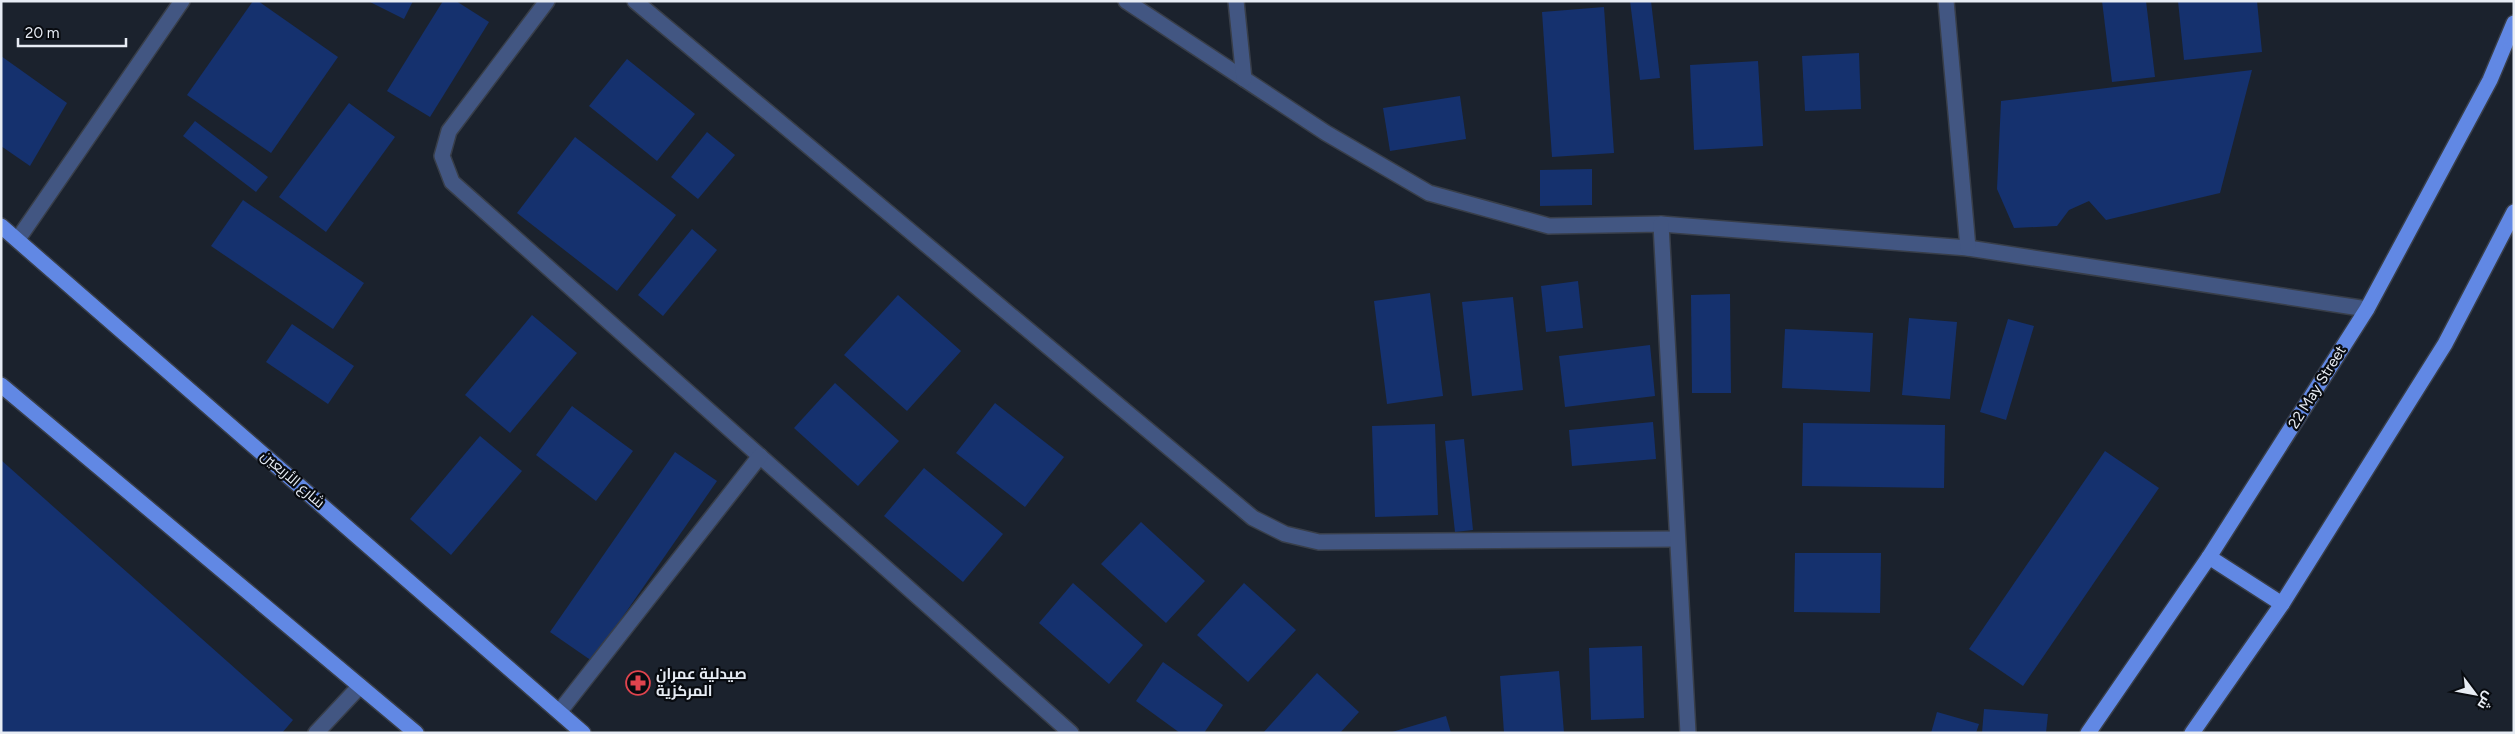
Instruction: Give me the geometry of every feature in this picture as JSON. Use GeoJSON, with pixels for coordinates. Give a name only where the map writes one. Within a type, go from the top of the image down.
{"type":"FeatureCollection","features":[{"type":"Feature","properties":{"kind":"main road","name":"22 May Street"},"geometry":{"type":"LineString","coordinates":[[2088,733],[2209,557],[2367,309],[2490,80],[2514,23]]}},
{"type":"Feature","properties":{"kind":"main road"},"geometry":{"type":"LineString","coordinates":[[2192,733],[2282,604],[2446,344],[2514,212]]}},
{"type":"Feature","properties":{"kind":"main road","name":"شارع الأربعين"},"geometry":{"type":"LineString","coordinates":[[1,226],[583,733]]}},
{"type":"Feature","properties":{"kind":"main road"},"geometry":{"type":"LineString","coordinates":[[1,385],[416,733]]}},
{"type":"Feature","properties":{"kind":"main road"},"geometry":{"type":"LineString","coordinates":[[2209,557],[2282,604]]}},
{"type":"Feature","properties":{"kind":"street"},"geometry":{"type":"LineString","coordinates":[[18,239],[182,1]]}},
{"type":"Feature","properties":{"kind":"street"},"geometry":{"type":"LineString","coordinates":[[547,1],[449,131],[442,156],[452,182],[1071,733]]}},
{"type":"Feature","properties":{"kind":"street"},"geometry":{"type":"LineString","coordinates":[[635,1],[1253,518],[1285,534],[1319,542],[1677,539]]}},
{"type":"Feature","properties":{"kind":"street"},"geometry":{"type":"LineString","coordinates":[[1126,1],[1326,133],[1429,193],[1549,226],[1661,224],[1968,248],[2367,309]]}},
{"type":"Feature","properties":{"kind":"street"},"geometry":{"type":"LineString","coordinates":[[1236,1],[1244,79]]}},
{"type":"Feature","properties":{"kind":"street"},"geometry":{"type":"LineString","coordinates":[[1946,1],[1968,248]]}},
{"type":"Feature","properties":{"kind":"street"},"geometry":{"type":"LineString","coordinates":[[1661,224],[1688,733]]}},
{"type":"Feature","properties":{"kind":"street"},"geometry":{"type":"LineString","coordinates":[[560,711],[760,456]]}},
{"type":"Feature","properties":{"kind":"street"},"geometry":{"type":"LineString","coordinates":[[316,733],[360,686]]}},
{"type":"Feature","properties":{"kind":"building"},"geometry":{"type":"Polygon","coordinates":[[[253,1],[258,1],[338,57],[271,153],[187,95],[253,1]]]}},
{"type":"Feature","properties":{"kind":"building"},"geometry":{"type":"Polygon","coordinates":[[[368,1],[413,1],[404,19],[368,1]]]}},
{"type":"Feature","properties":{"kind":"building"},"geometry":{"type":"Polygon","coordinates":[[[443,1],[456,1],[489,22],[430,117],[387,91],[443,1]]]}},
{"type":"Feature","properties":{"kind":"building"},"geometry":{"type":"Polygon","coordinates":[[[1630,1],[1651,1],[1660,78],[1640,80],[1630,1]]]}},
{"type":"Feature","properties":{"kind":"building"},"geometry":{"type":"Polygon","coordinates":[[[2102,1],[2146,1],[2155,77],[2112,82],[2102,1]]]}},
{"type":"Feature","properties":{"kind":"building"},"geometry":{"type":"Polygon","coordinates":[[[2178,1],[2257,1],[2262,52],[2184,60],[2178,1]]]}},
{"type":"Feature","properties":{"kind":"building"},"geometry":{"type":"Polygon","coordinates":[[[1604,7],[1614,153],[1552,157],[1542,12],[1604,7]]]}},
{"type":"Feature","properties":{"kind":"building"},"geometry":{"type":"Polygon","coordinates":[[[1859,53],[1861,109],[1805,111],[1802,56],[1859,53]]]}},
{"type":"Feature","properties":{"kind":"building"},"geometry":{"type":"Polygon","coordinates":[[[1,56],[67,103],[30,166],[1,146],[1,56]]]}},
{"type":"Feature","properties":{"kind":"building"},"geometry":{"type":"Polygon","coordinates":[[[627,59],[695,114],[657,161],[589,106],[627,59]]]}},
{"type":"Feature","properties":{"kind":"building"},"geometry":{"type":"Polygon","coordinates":[[[1758,61],[1763,146],[1694,150],[1690,65],[1758,61]]]}},
{"type":"Feature","properties":{"kind":"building"},"geometry":{"type":"Polygon","coordinates":[[[2252,70],[2220,193],[2106,220],[2089,201],[2069,210],[2057,226],[2014,228],[1997,189],[2001,101],[2252,70]]]}},
{"type":"Feature","properties":{"kind":"building"},"geometry":{"type":"Polygon","coordinates":[[[1460,96],[1466,139],[1390,151],[1383,108],[1460,96]]]}},
{"type":"Feature","properties":{"kind":"building"},"geometry":{"type":"Polygon","coordinates":[[[349,103],[395,137],[326,232],[279,197],[349,103]]]}},
{"type":"Feature","properties":{"kind":"building"},"geometry":{"type":"Polygon","coordinates":[[[195,121],[268,177],[256,192],[183,136],[195,121]]]}},
{"type":"Feature","properties":{"kind":"building"},"geometry":{"type":"Polygon","coordinates":[[[707,132],[735,155],[698,199],[671,177],[707,132]]]}},
{"type":"Feature","properties":{"kind":"building"},"geometry":{"type":"Polygon","coordinates":[[[575,137],[676,215],[617,291],[517,213],[575,137]]]}},
{"type":"Feature","properties":{"kind":"building"},"geometry":{"type":"Polygon","coordinates":[[[1592,169],[1592,205],[1540,206],[1540,170],[1592,169]]]}},
{"type":"Feature","properties":{"kind":"building"},"geometry":{"type":"Polygon","coordinates":[[[243,200],[364,283],[333,329],[211,246],[243,200]]]}},
{"type":"Feature","properties":{"kind":"building"},"geometry":{"type":"Polygon","coordinates":[[[692,229],[717,250],[663,316],[638,295],[692,229]]]}},
{"type":"Feature","properties":{"kind":"building"},"geometry":{"type":"Polygon","coordinates":[[[1578,281],[1583,328],[1546,332],[1541,286],[1578,281]]]}},
{"type":"Feature","properties":{"kind":"building"},"geometry":{"type":"Polygon","coordinates":[[[1430,293],[1443,396],[1387,404],[1374,301],[1430,293]]]}},
{"type":"Feature","properties":{"kind":"building"},"geometry":{"type":"Polygon","coordinates":[[[1730,294],[1731,393],[1692,393],[1691,295],[1730,294]]]}},
{"type":"Feature","properties":{"kind":"building"},"geometry":{"type":"Polygon","coordinates":[[[898,295],[961,351],[907,411],[844,355],[898,295]]]}},
{"type":"Feature","properties":{"kind":"building"},"geometry":{"type":"Polygon","coordinates":[[[1513,297],[1523,390],[1472,396],[1462,302],[1513,297]]]}},
{"type":"Feature","properties":{"kind":"building"},"geometry":{"type":"Polygon","coordinates":[[[532,315],[577,353],[510,433],[465,395],[532,315]]]}},
{"type":"Feature","properties":{"kind":"building"},"geometry":{"type":"Polygon","coordinates":[[[1909,318],[1957,322],[1950,399],[1902,395],[1909,318]]]}},
{"type":"Feature","properties":{"kind":"building"},"geometry":{"type":"Polygon","coordinates":[[[2008,319],[2034,326],[2006,420],[1980,412],[2008,319]]]}},
{"type":"Feature","properties":{"kind":"building"},"geometry":{"type":"Polygon","coordinates":[[[292,324],[354,366],[328,404],[266,362],[292,324]]]}},
{"type":"Feature","properties":{"kind":"building"},"geometry":{"type":"Polygon","coordinates":[[[1785,329],[1873,333],[1870,392],[1782,388],[1785,329]]]}},
{"type":"Feature","properties":{"kind":"building"},"geometry":{"type":"Polygon","coordinates":[[[1650,345],[1655,396],[1565,407],[1559,356],[1650,345]]]}},
{"type":"Feature","properties":{"kind":"building"},"geometry":{"type":"Polygon","coordinates":[[[835,383],[899,441],[858,486],[794,428],[835,383]]]}},
{"type":"Feature","properties":{"kind":"building"},"geometry":{"type":"Polygon","coordinates":[[[995,403],[1064,457],[1025,507],[956,453],[995,403]]]}},
{"type":"Feature","properties":{"kind":"building"},"geometry":{"type":"Polygon","coordinates":[[[572,406],[633,451],[596,501],[536,455],[572,406]]]}},
{"type":"Feature","properties":{"kind":"building"},"geometry":{"type":"Polygon","coordinates":[[[1653,422],[1656,459],[1572,466],[1569,430],[1653,422]]]}},
{"type":"Feature","properties":{"kind":"building"},"geometry":{"type":"Polygon","coordinates":[[[1803,423],[1945,425],[1944,488],[1802,486],[1803,423]]]}},
{"type":"Feature","properties":{"kind":"building"},"geometry":{"type":"Polygon","coordinates":[[[1435,424],[1438,515],[1375,517],[1372,426],[1435,424]]]}},
{"type":"Feature","properties":{"kind":"building"},"geometry":{"type":"Polygon","coordinates":[[[480,436],[522,471],[451,555],[410,519],[480,436]]]}},
{"type":"Feature","properties":{"kind":"building"},"geometry":{"type":"Polygon","coordinates":[[[1464,439],[1473,530],[1455,532],[1445,441],[1464,439]]]}},
{"type":"Feature","properties":{"kind":"building"},"geometry":{"type":"Polygon","coordinates":[[[2105,451],[2159,488],[2023,686],[1969,649],[2105,451]]]}},
{"type":"Feature","properties":{"kind":"building"},"geometry":{"type":"Polygon","coordinates":[[[675,452],[717,481],[592,661],[550,632],[675,452]]]}},
{"type":"Feature","properties":{"kind":"building"},"geometry":{"type":"Polygon","coordinates":[[[1,460],[293,720],[282,733],[1,733],[1,460]]]}},
{"type":"Feature","properties":{"kind":"building"},"geometry":{"type":"Polygon","coordinates":[[[924,468],[1003,534],[963,582],[884,516],[924,468]]]}},
{"type":"Feature","properties":{"kind":"building"},"geometry":{"type":"Polygon","coordinates":[[[1141,522],[1205,581],[1166,623],[1101,564],[1141,522]]]}},
{"type":"Feature","properties":{"kind":"building"},"geometry":{"type":"Polygon","coordinates":[[[1795,553],[1881,553],[1880,613],[1794,612],[1795,553]]]}},
{"type":"Feature","properties":{"kind":"building"},"geometry":{"type":"Polygon","coordinates":[[[1073,583],[1143,645],[1109,684],[1039,623],[1073,583]]]}},
{"type":"Feature","properties":{"kind":"building"},"geometry":{"type":"Polygon","coordinates":[[[1244,583],[1296,630],[1248,682],[1197,635],[1244,583]]]}},
{"type":"Feature","properties":{"kind":"building"},"geometry":{"type":"Polygon","coordinates":[[[1642,646],[1644,718],[1591,720],[1589,648],[1642,646]]]}},
{"type":"Feature","properties":{"kind":"building"},"geometry":{"type":"Polygon","coordinates":[[[1163,662],[1223,705],[1204,733],[1180,733],[1136,701],[1163,662]]]}},
{"type":"Feature","properties":{"kind":"building"},"geometry":{"type":"Polygon","coordinates":[[[1559,671],[1564,733],[1504,733],[1500,676],[1559,671]]]}},
{"type":"Feature","properties":{"kind":"building"},"geometry":{"type":"Polygon","coordinates":[[[1317,673],[1359,712],[1340,733],[1263,733],[1317,673]]]}},
{"type":"Feature","properties":{"kind":"building"},"geometry":{"type":"Polygon","coordinates":[[[1984,709],[2048,714],[2046,733],[1982,733],[1984,709]]]}},
{"type":"Feature","properties":{"kind":"building"},"geometry":{"type":"Polygon","coordinates":[[[1937,712],[1979,724],[1976,733],[1931,733],[1937,712]]]}},
{"type":"Feature","properties":{"kind":"building"},"geometry":{"type":"Polygon","coordinates":[[[1446,716],[1451,733],[1392,733],[1392,732],[1446,716]]]}},
{"type":"Feature","properties":{"kind":"place","name":"صيدلية عمران المركزية"},"geometry":{"type":"Point","coordinates":[638,683]}}]}
